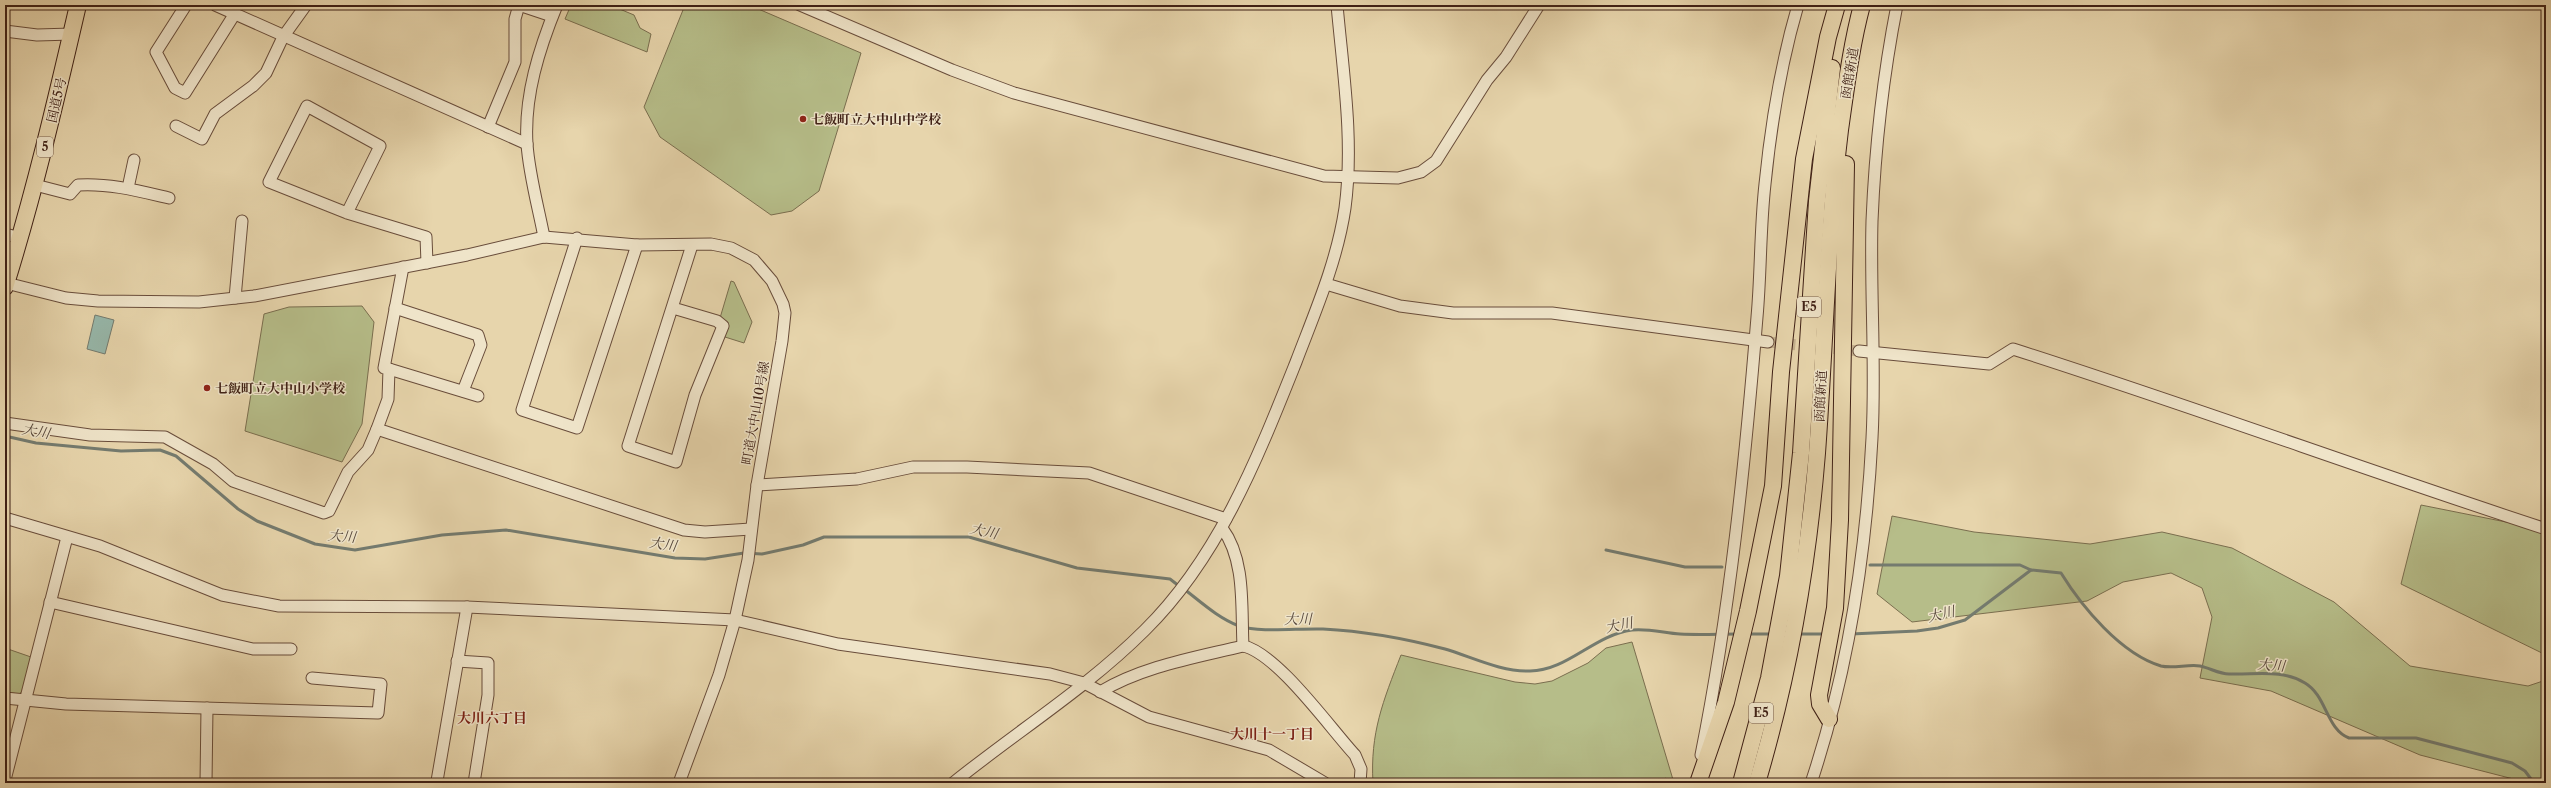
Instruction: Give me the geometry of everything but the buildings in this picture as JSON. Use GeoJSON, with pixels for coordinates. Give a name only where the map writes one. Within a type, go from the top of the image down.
{"type":"FeatureCollection","features":[{"type":"Feature","properties":{"kind":"highway","name":"国道5号"},"geometry":{"type":"LineString","coordinates":[[6,285],[21,238],[35,185],[78,5]]}},
{"type":"Feature","properties":{"kind":"highway"},"geometry":{"type":"LineString","coordinates":[[1697,783],[1726,702],[1748,611],[1772,486],[1781,372],[1804,158],[1828,37],[1837,5]]}},
{"type":"Feature","properties":{"kind":"highway","name":"函館新道"},"geometry":{"type":"LineString","coordinates":[[1741,783],[1762,708],[1782,609],[1793,536],[1801,453],[1817,201],[1830,81],[1844,5]]}},
{"type":"Feature","properties":{"kind":"highway","name":"函館新道"},"geometry":{"type":"LineString","coordinates":[[1757,783],[1776,714],[1799,608],[1817,454],[1831,203],[1846,85],[1857,23],[1862,5]]}},
{"type":"Feature","properties":{"kind":"highway"},"geometry":{"type":"LineString","coordinates":[[1829,719],[1820,704],[1819,695],[1835,608],[1840,520],[1845,179],[1857,23]]}},
{"type":"Feature","properties":{"kind":"street"},"geometry":{"type":"LineString","coordinates":[[186,5],[156,52],[175,88],[185,93],[234,15]]}},
{"type":"Feature","properties":{"kind":"street"},"geometry":{"type":"LineString","coordinates":[[215,5],[283,37],[527,144]]}},
{"type":"Feature","properties":{"kind":"street"},"geometry":{"type":"LineString","coordinates":[[176,126],[202,138],[215,114],[242,95],[266,72],[283,37],[306,5]]}},
{"type":"Feature","properties":{"kind":"street"},"geometry":{"type":"LineString","coordinates":[[488,127],[515,62],[515,20],[519,5],[552,16]]}},
{"type":"Feature","properties":{"kind":"street"},"geometry":{"type":"LineString","coordinates":[[544,237],[527,144],[529,100],[534,72],[557,5]]}},
{"type":"Feature","properties":{"kind":"street"},"geometry":{"type":"LineString","coordinates":[[800,5],[952,70],[1014,93],[1324,176],[1347,178],[1398,178],[1421,172],[1436,161],[1487,80],[1506,57],[1539,5]]}},
{"type":"Feature","properties":{"kind":"street"},"geometry":{"type":"LineString","coordinates":[[953,783],[1084,683],[1146,630],[1189,579],[1224,523],[1243,487],[1287,384],[1326,284],[1345,208],[1348,140],[1337,5]]}},
{"type":"Feature","properties":{"kind":"street"},"geometry":{"type":"LineString","coordinates":[[1697,783],[1727,612],[1755,341],[1765,185],[1778,93],[1798,5]]}},
{"type":"Feature","properties":{"kind":"street"},"geometry":{"type":"LineString","coordinates":[[1811,783],[1822,752],[1849,639],[1855,606],[1872,437],[1872,222],[1875,168],[1881,99],[1897,5]]}},
{"type":"Feature","properties":{"kind":"street"},"geometry":{"type":"LineString","coordinates":[[5,31],[37,35],[72,34]]}},
{"type":"Feature","properties":{"kind":"street"},"geometry":{"type":"LineString","coordinates":[[347,213],[380,146],[307,106],[269,182],[347,213],[426,237],[427,263]]}},
{"type":"Feature","properties":{"kind":"street"},"geometry":{"type":"LineString","coordinates":[[128,188],[134,160]]}},
{"type":"Feature","properties":{"kind":"street"},"geometry":{"type":"LineString","coordinates":[[35,185],[70,194],[78,185],[95,184],[128,188],[169,198]]}},
{"type":"Feature","properties":{"kind":"street"},"geometry":{"type":"LineString","coordinates":[[235,298],[242,221]]}},
{"type":"Feature","properties":{"kind":"street"},"geometry":{"type":"LineString","coordinates":[[5,234],[21,238]]}},
{"type":"Feature","properties":{"kind":"street","name":"町道大中山10号線"},"geometry":{"type":"LineString","coordinates":[[6,285],[66,298],[98,301],[199,302],[235,298],[427,263],[544,237],[577,238],[637,245],[711,244],[731,248],[754,260],[772,281],[783,304],[785,312],[782,341],[757,484],[748,560],[735,620],[719,675],[679,783]]}},
{"type":"Feature","properties":{"kind":"street"},"geometry":{"type":"LineString","coordinates":[[577,238],[522,410],[577,428],[637,245]]}},
{"type":"Feature","properties":{"kind":"street"},"geometry":{"type":"LineString","coordinates":[[673,308],[717,321],[723,326],[695,395],[676,462],[628,446],[692,245]]}},
{"type":"Feature","properties":{"kind":"street"},"geometry":{"type":"LineString","coordinates":[[403,267],[384,368],[478,396]]}},
{"type":"Feature","properties":{"kind":"street"},"geometry":{"type":"LineString","coordinates":[[1326,284],[1400,306],[1453,313],[1552,313],[1768,342]]}},
{"type":"Feature","properties":{"kind":"street"},"geometry":{"type":"LineString","coordinates":[[395,308],[478,335],[481,346],[463,391]]}},
{"type":"Feature","properties":{"kind":"street"},"geometry":{"type":"LineString","coordinates":[[1859,351],[1990,364],[2013,349],[2153,394],[2319,451],[2359,468],[2546,529]]}},
{"type":"Feature","properties":{"kind":"street"},"geometry":{"type":"LineString","coordinates":[[5,423],[90,435],[165,436],[213,464],[232,481],[324,513],[329,511],[348,472],[368,450],[388,399],[389,369]]}},
{"type":"Feature","properties":{"kind":"street"},"geometry":{"type":"LineString","coordinates":[[377,429],[684,530],[751,534]]}},
{"type":"Feature","properties":{"kind":"street"},"geometry":{"type":"LineString","coordinates":[[757,484],[857,479],[913,467],[967,467],[1089,473],[1224,523],[1236,556],[1244,622],[1243,646]]}},
{"type":"Feature","properties":{"kind":"street"},"geometry":{"type":"LineString","coordinates":[[5,518],[100,546],[222,595],[252,602],[279,606],[467,607],[735,620],[838,644],[1050,674],[1084,683],[1149,716],[1269,750],[1325,783]]}},
{"type":"Feature","properties":{"kind":"street"},"geometry":{"type":"LineString","coordinates":[[5,780],[67,537]]}},
{"type":"Feature","properties":{"kind":"street"},"geometry":{"type":"LineString","coordinates":[[50,602],[253,649],[291,649]]}},
{"type":"Feature","properties":{"kind":"street"},"geometry":{"type":"LineString","coordinates":[[437,781],[467,607]]}},
{"type":"Feature","properties":{"kind":"street"},"geometry":{"type":"LineString","coordinates":[[1100,692],[1133,675],[1160,666],[1243,646],[1254,648],[1266,657],[1355,755],[1361,768],[1360,783]]}},
{"type":"Feature","properties":{"kind":"street"},"geometry":{"type":"LineString","coordinates":[[457,661],[488,663],[488,696],[474,783]]}},
{"type":"Feature","properties":{"kind":"street"},"geometry":{"type":"LineString","coordinates":[[5,698],[25,701],[208,708],[378,712],[380,684],[312,678]]}},
{"type":"Feature","properties":{"kind":"street"},"geometry":{"type":"LineString","coordinates":[[206,783],[208,708]]}},
{"type":"Feature","properties":{"kind":"green space"},"geometry":{"type":"Polygon","coordinates":[[[571,5],[610,5],[634,15],[640,28],[651,34],[647,52],[565,19],[571,5]]]}},
{"type":"Feature","properties":{"kind":"green space"},"geometry":{"type":"Polygon","coordinates":[[[685,5],[749,5],[861,53],[819,191],[792,211],[771,215],[660,137],[644,107],[685,5]]]}},
{"type":"Feature","properties":{"kind":"green space"},"geometry":{"type":"Polygon","coordinates":[[[731,281],[734,282],[752,322],[744,343],[725,337],[728,322],[720,318],[731,281]]]}},
{"type":"Feature","properties":{"kind":"green space"},"geometry":{"type":"Polygon","coordinates":[[[362,306],[374,322],[362,424],[342,462],[245,431],[264,314],[289,307],[362,306]]]}},
{"type":"Feature","properties":{"kind":"green space"},"geometry":{"type":"Polygon","coordinates":[[[2421,505],[2546,530],[2546,655],[2401,584],[2421,505]]]}},
{"type":"Feature","properties":{"kind":"green space"},"geometry":{"type":"Polygon","coordinates":[[[1892,516],[1974,532],[2090,544],[2162,532],[2232,548],[2334,602],[2410,666],[2528,686],[2546,680],[2546,783],[2529,783],[2420,755],[2271,691],[2200,678],[2212,617],[2202,588],[2171,573],[2123,582],[2087,601],[1912,622],[1877,594],[1892,516]]]}},
{"type":"Feature","properties":{"kind":"green space"},"geometry":{"type":"Polygon","coordinates":[[[1632,642],[1674,783],[1665,778],[1663,783],[1373,783],[1374,748],[1379,718],[1401,655],[1515,682],[1535,684],[1552,681],[1588,663],[1606,648],[1632,642]]]}},
{"type":"Feature","properties":{"kind":"green space"},"geometry":{"type":"Polygon","coordinates":[[[5,648],[31,657],[23,691],[19,694],[5,692],[5,648]]]}},
{"type":"Feature","properties":{"kind":"shaded area"},"geometry":{"type":"Polygon","coordinates":[[[95,315],[114,320],[105,354],[87,349],[95,315]]]}},
{"type":"Feature","properties":{"kind":"waterway","name":"大川"},"geometry":{"type":"LineString","coordinates":[[5,436],[36,443],[121,451],[160,450],[176,456],[238,509],[257,521],[315,544],[355,550],[442,535],[506,530],[675,558],[705,559],[744,553],[762,554],[803,545],[824,537],[969,537],[1077,568],[1170,579],[1179,586]]}},
{"type":"Feature","properties":{"kind":"waterway"},"geometry":{"type":"LineString","coordinates":[[1606,550],[1685,567],[1722,567]]}},
{"type":"Feature","properties":{"kind":"waterway"},"geometry":{"type":"LineString","coordinates":[[1870,565],[2020,565],[2031,570]]}},
{"type":"Feature","properties":{"kind":"waterway","name":"大川"},"geometry":{"type":"LineString","coordinates":[[1851,634],[1917,631],[1938,628],[1965,620],[2031,570],[2061,573],[2080,600],[2104,628],[2131,651],[2146,660],[2166,667],[2200,666],[2225,674],[2278,674],[2287,676],[2305,683],[2312,689],[2318,696],[2331,720],[2341,734],[2349,738],[2416,738],[2512,763],[2525,771],[2534,783]]}},
{"type":"Feature","properties":{"kind":"waterway","name":"大川"},"geometry":{"type":"LineString","coordinates":[[1184,589],[1217,614],[1239,626],[1269,630],[1338,630],[1385,636],[1445,649],[1497,667],[1519,671],[1543,669],[1556,665],[1618,633],[1632,630],[1687,634],[1738,634]]}},
{"type":"Feature","properties":{"kind":"waterway","name":"大川"},"geometry":{"type":"LineString","coordinates":[[1747,634],[1772,634]]}},
{"type":"Feature","properties":{"kind":"waterway","name":"大川"},"geometry":{"type":"LineString","coordinates":[[1797,634],[1826,634]]}},
{"type":"Feature","properties":{"kind":"tunnel"},"geometry":{"type":"LineString","coordinates":[[1768,342],[1859,351]]}},
{"type":"Feature","properties":{"kind":"place","name":"七飯町立大中山中学校"},"geometry":{"type":"Point","coordinates":[803,119]}},
{"type":"Feature","properties":{"kind":"place","name":"七飯町立大中山小学校"},"geometry":{"type":"Point","coordinates":[207,388]}},
{"type":"Feature","properties":{"kind":"district","name":"大川六丁目"},"geometry":{"type":"Point","coordinates":[492,718]}},
{"type":"Feature","properties":{"kind":"district","name":"大川十一丁目"},"geometry":{"type":"Point","coordinates":[1272,734]}}]}
